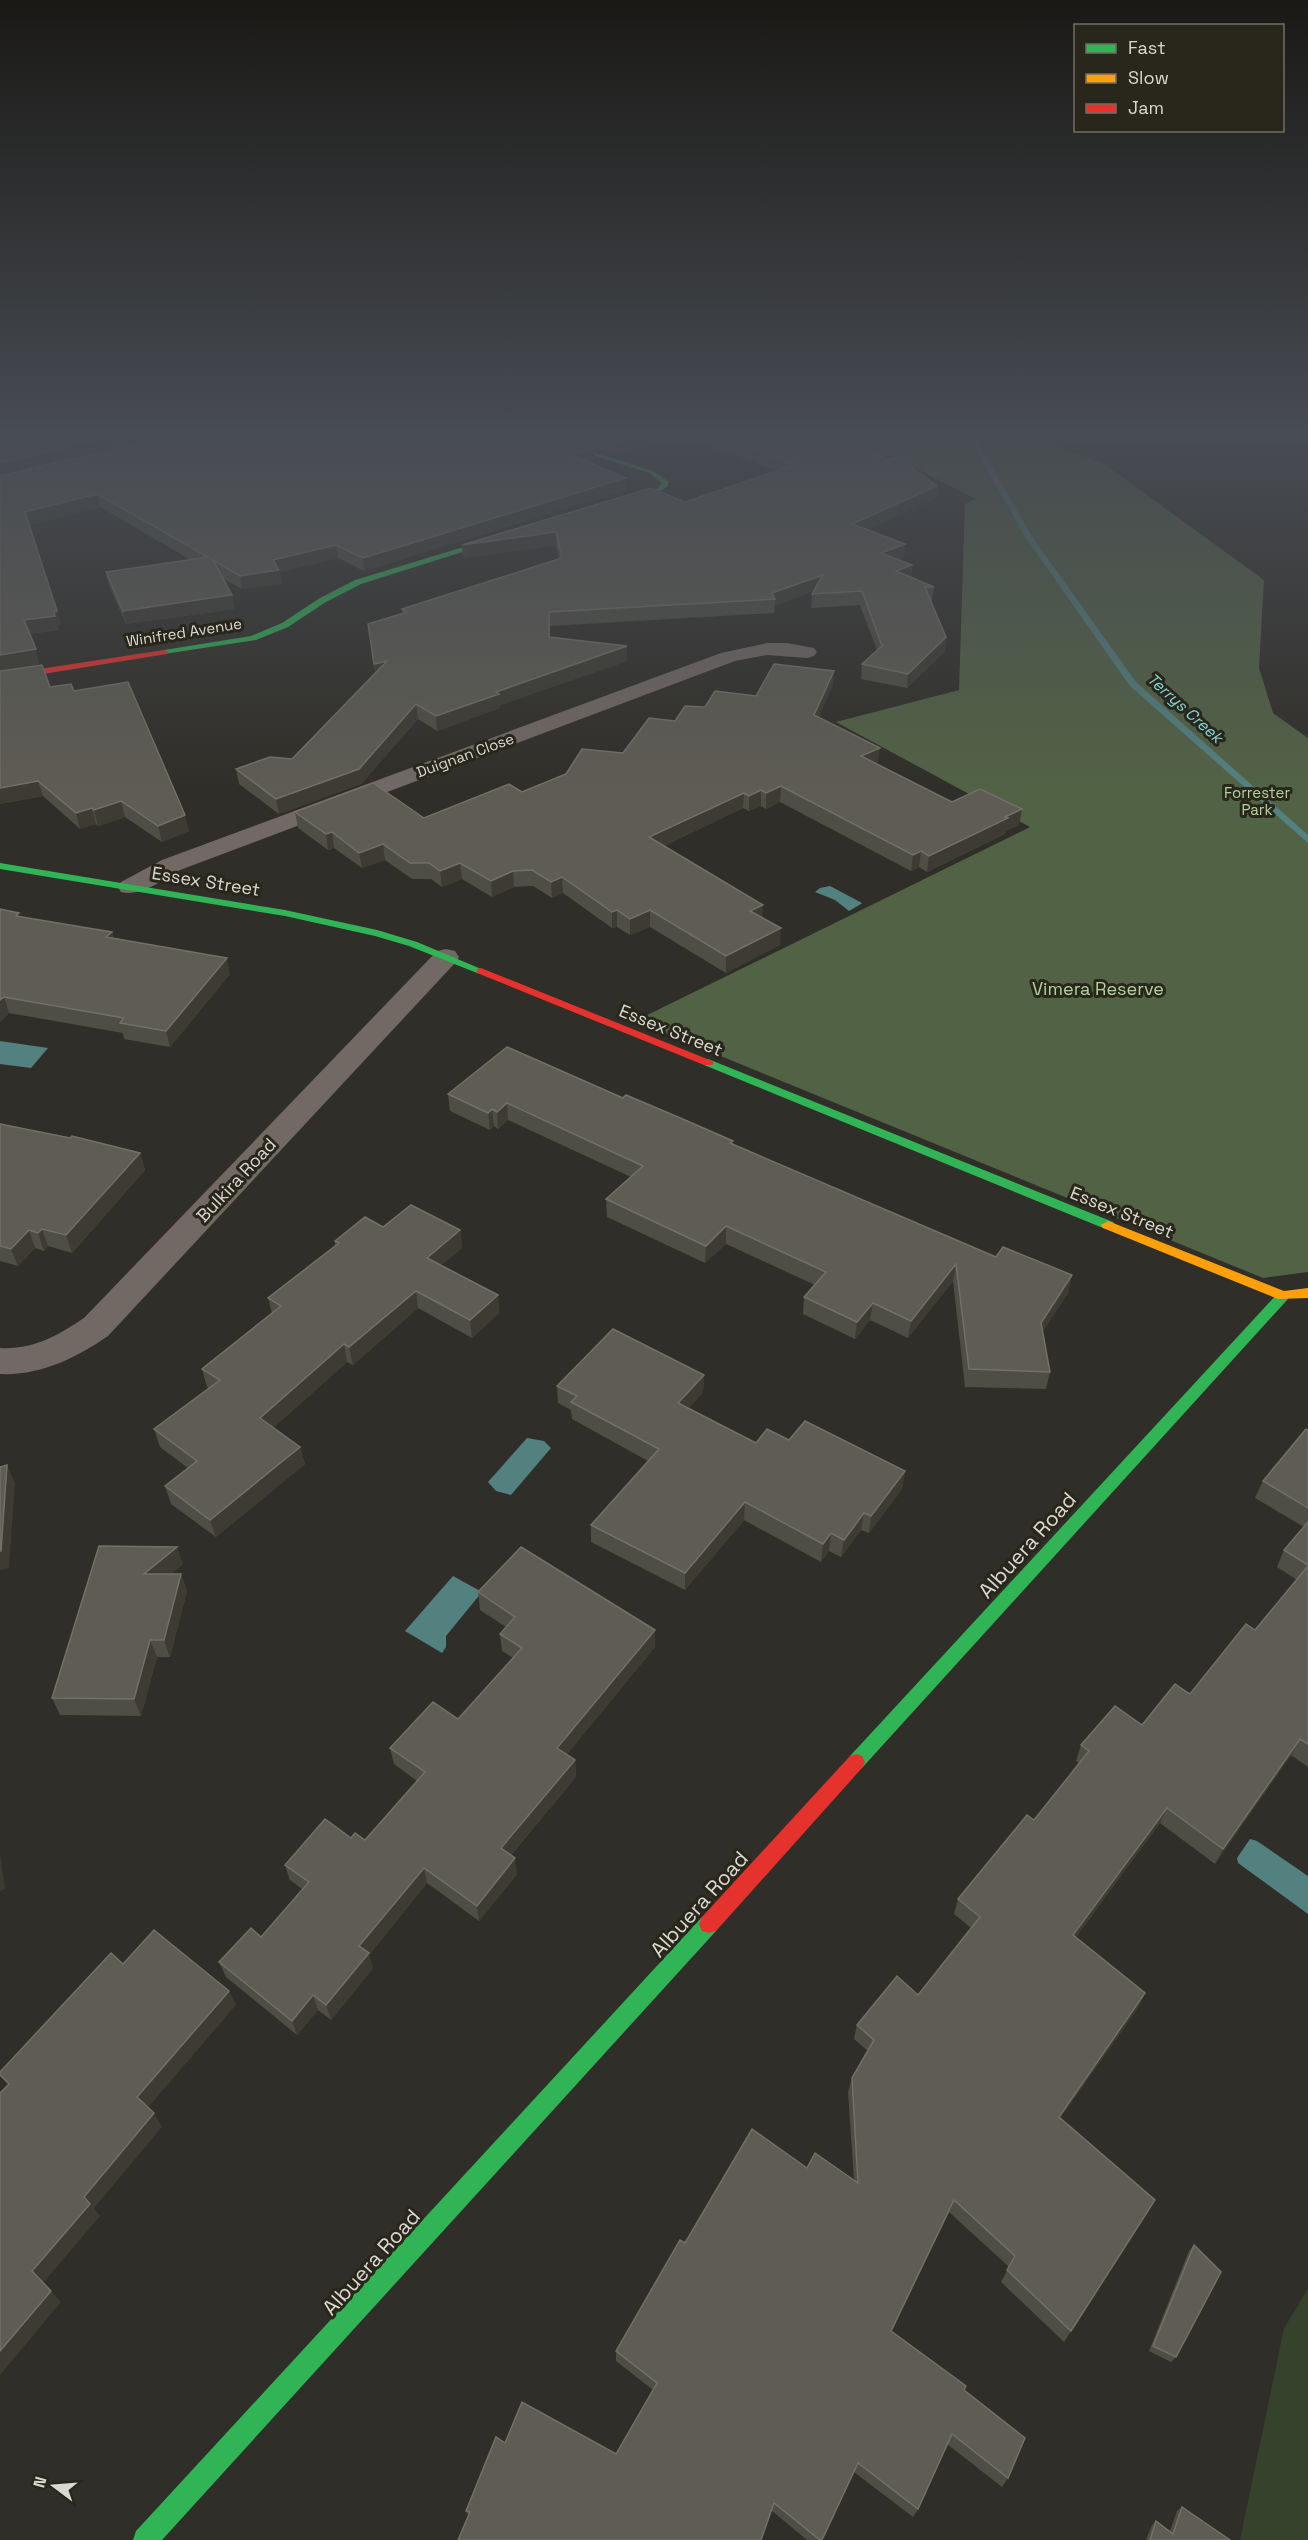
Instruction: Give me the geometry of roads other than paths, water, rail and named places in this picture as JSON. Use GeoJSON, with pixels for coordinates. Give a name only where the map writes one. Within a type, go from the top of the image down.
{"type":"FeatureCollection","features":[{"type":"Feature","properties":{"kind":"street","name":"Winifred Avenue"},"geometry":{"type":"LineString","coordinates":[[0,678],[253,638],[285,625],[323,600],[358,582],[454,553]]}},
{"type":"Feature","properties":{"kind":"street","name":"Duignan Close"},"geometry":{"type":"LineString","coordinates":[[130,887],[171,865],[728,657],[751,650],[775,648],[807,652]]}},
{"type":"Feature","properties":{"kind":"street","name":"Essex Street"},"geometry":{"type":"LineString","coordinates":[[0,866],[328,922],[377,933],[446,957],[1283,1296],[1308,1293]]}},
{"type":"Feature","properties":{"kind":"street","name":"Bulkira Road"},"geometry":{"type":"LineString","coordinates":[[0,1361],[38,1358],[70,1346],[96,1328],[446,957]]}},
{"type":"Feature","properties":{"kind":"street","name":"Albuera Road"},"geometry":{"type":"LineString","coordinates":[[145,2540],[1283,1296]]}},
{"type":"Feature","properties":{"kind":"water"},"geometry":{"type":"Polygon","coordinates":[[[830,886],[862,903],[849,911],[835,900],[815,892],[820,888],[830,886]]]}},
{"type":"Feature","properties":{"kind":"water"},"geometry":{"type":"Polygon","coordinates":[[[0,1041],[48,1048],[31,1068],[0,1064],[0,1041]]]}},
{"type":"Feature","properties":{"kind":"water"},"geometry":{"type":"Polygon","coordinates":[[[527,1438],[544,1441],[551,1448],[511,1495],[496,1491],[488,1482],[527,1438]]]}},
{"type":"Feature","properties":{"kind":"water"},"geometry":{"type":"Polygon","coordinates":[[[453,1576],[482,1592],[446,1636],[446,1647],[442,1653],[405,1631],[453,1576]]]}},
{"type":"Feature","properties":{"kind":"water"},"geometry":{"type":"Polygon","coordinates":[[[1250,1839],[1257,1841],[1308,1876],[1308,1914],[1238,1863],[1237,1858],[1250,1839]]]}},
{"type":"Feature","properties":{"kind":"waterway","name":"Terrys Creek"},"geometry":{"type":"LineString","coordinates":[[1040,553],[1133,684],[1308,840]]}},
{"type":"Feature","properties":{"kind":"park label","name":"Forrester Park"},"geometry":{"type":"Point","coordinates":[1257,800]}},
{"type":"Feature","properties":{"kind":"park label","name":"Vimera Reserve"},"geometry":{"type":"Point","coordinates":[1098,988]}}]}
